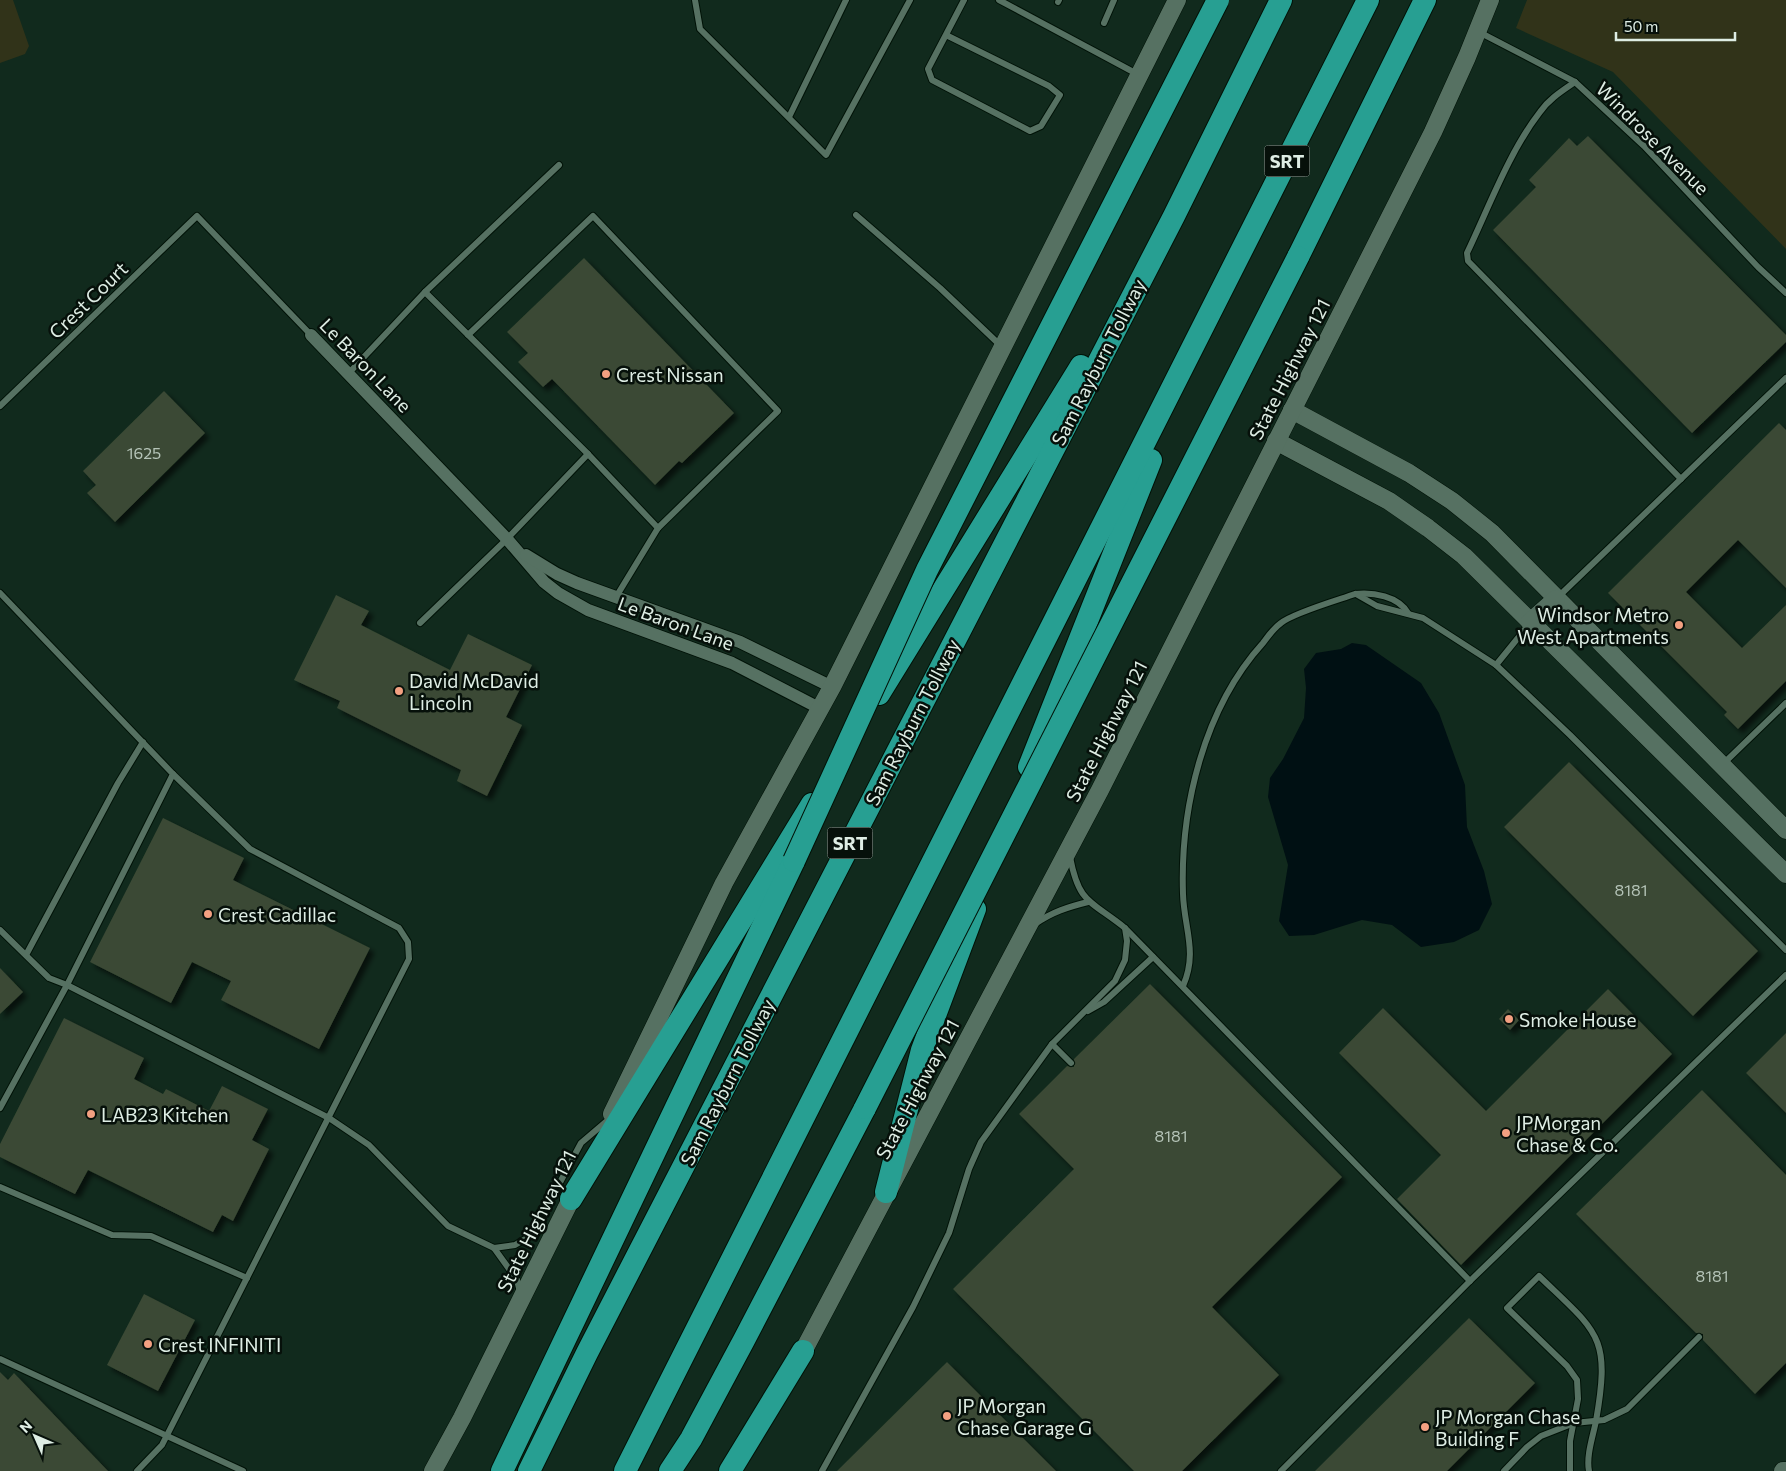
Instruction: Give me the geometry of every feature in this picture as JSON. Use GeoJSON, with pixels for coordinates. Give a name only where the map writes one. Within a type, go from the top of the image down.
{"type":"FeatureCollection","features":[{"type":"Feature","properties":{"kind":"highway"},"geometry":{"type":"LineString","coordinates":[[502,1471],[734,989],[927,570],[1218,0]]}},
{"type":"Feature","properties":{"kind":"highway","name":"Sam Rayburn Tollway"},"geometry":{"type":"LineString","coordinates":[[529,1471],[591,1345],[1174,216],[1281,0]]}},
{"type":"Feature","properties":{"kind":"highway","name":"SRT"},"geometry":{"type":"LineString","coordinates":[[625,1471],[1368,0]]}},
{"type":"Feature","properties":{"kind":"highway"},"geometry":{"type":"LineString","coordinates":[[670,1471],[691,1439],[740,1348],[865,1108],[1384,86],[1425,0]]}},
{"type":"Feature","properties":{"kind":"highway"},"geometry":{"type":"LineString","coordinates":[[1384,86],[1439,0]]}},
{"type":"Feature","properties":{"kind":"highway"},"geometry":{"type":"LineString","coordinates":[[571,1199],[1174,216]]}},
{"type":"Feature","properties":{"kind":"highway"},"geometry":{"type":"LineString","coordinates":[[886,1192],[922,1050],[1044,728],[1206,322]]}},
{"type":"Feature","properties":{"kind":"highway"},"geometry":{"type":"LineString","coordinates":[[730,1471],[803,1351]]}},
{"type":"Feature","properties":{"kind":"main road","name":"State Highway 121"},"geometry":{"type":"LineString","coordinates":[[433,1471],[571,1199],[724,883],[832,688],[1177,0]]}},
{"type":"Feature","properties":{"kind":"main road","name":"State Highway 121"},"geometry":{"type":"LineString","coordinates":[[740,1471],[1068,849],[1292,410],[1433,132],[1490,0]]}},
{"type":"Feature","properties":{"kind":"main road"},"geometry":{"type":"LineString","coordinates":[[1292,410],[1409,473],[1452,501],[1492,533],[1786,830]]}},
{"type":"Feature","properties":{"kind":"main road"},"geometry":{"type":"LineString","coordinates":[[1276,441],[1389,501],[1464,556],[1786,874]]}},
{"type":"Feature","properties":{"kind":"main road"},"geometry":{"type":"LineString","coordinates":[[1530,622],[1556,599]]}},
{"type":"Feature","properties":{"kind":"street","name":"Le Baron Lane"},"geometry":{"type":"LineString","coordinates":[[310,335],[507,539],[544,582],[572,602],[732,663],[821,709]]}},
{"type":"Feature","properties":{"kind":"street","name":"Le Baron Lane"},"geometry":{"type":"LineString","coordinates":[[507,539],[523,553],[557,574],[740,642],[832,688]]}},
{"type":"Feature","properties":{"kind":"lane"},"geometry":{"type":"LineString","coordinates":[[695,0],[700,29],[826,155],[910,0]]}},
{"type":"Feature","properties":{"kind":"lane"},"geometry":{"type":"LineString","coordinates":[[789,117],[846,0]]}},
{"type":"Feature","properties":{"kind":"lane"},"geometry":{"type":"LineString","coordinates":[[946,35],[1050,86],[1060,95],[1041,126],[1030,131],[932,80],[928,68],[964,0]]}},
{"type":"Feature","properties":{"kind":"lane"},"geometry":{"type":"LineString","coordinates":[[999,0],[1007,2],[1140,76]]}},
{"type":"Feature","properties":{"kind":"lane"},"geometry":{"type":"LineString","coordinates":[[1104,22],[1114,0]]}},
{"type":"Feature","properties":{"kind":"lane","name":"Windrose Avenue"},"geometry":{"type":"LineString","coordinates":[[1478,31],[1575,82],[1644,146],[1758,267],[1786,293]]}},
{"type":"Feature","properties":{"kind":"lane"},"geometry":{"type":"LineString","coordinates":[[1575,82],[1550,100],[1539,112],[1510,162],[1467,253],[1468,261],[1681,479]]}},
{"type":"Feature","properties":{"kind":"lane"},"geometry":{"type":"LineString","coordinates":[[348,374],[425,292],[559,166]]}},
{"type":"Feature","properties":{"kind":"lane"},"geometry":{"type":"LineString","coordinates":[[856,215],[940,288],[1002,347]]}},
{"type":"Feature","properties":{"kind":"lane","name":"Le Baron Lane"},"geometry":{"type":"LineString","coordinates":[[197,216],[310,335]]}},
{"type":"Feature","properties":{"kind":"lane","name":"Crest Court"},"geometry":{"type":"LineString","coordinates":[[0,406],[197,216]]}},
{"type":"Feature","properties":{"kind":"lane"},"geometry":{"type":"LineString","coordinates":[[468,335],[593,216],[778,411],[658,528],[616,597]]}},
{"type":"Feature","properties":{"kind":"lane"},"geometry":{"type":"LineString","coordinates":[[425,292],[588,454],[658,528]]}},
{"type":"Feature","properties":{"kind":"lane"},"geometry":{"type":"LineString","coordinates":[[1556,599],[1786,378]]}},
{"type":"Feature","properties":{"kind":"lane"},"geometry":{"type":"LineString","coordinates":[[420,623],[507,539],[588,454]]}},
{"type":"Feature","properties":{"kind":"lane"},"geometry":{"type":"LineString","coordinates":[[0,593],[173,774],[250,849],[399,928],[408,942],[409,959],[405,968],[162,1445],[137,1471]]}},
{"type":"Feature","properties":{"kind":"lane"},"geometry":{"type":"LineString","coordinates":[[1355,594],[1377,606],[1423,618],[1496,665],[1570,734],[1786,950]]}},
{"type":"Feature","properties":{"kind":"lane"},"geometry":{"type":"LineString","coordinates":[[1183,986],[1190,971],[1190,936],[1183,894],[1190,800],[1210,727],[1245,662],[1281,622],[1355,594],[1382,595],[1403,604],[1408,613]]}},
{"type":"Feature","properties":{"kind":"lane"},"geometry":{"type":"LineString","coordinates":[[1496,665],[1530,622]]}},
{"type":"Feature","properties":{"kind":"lane"},"geometry":{"type":"LineString","coordinates":[[1722,765],[1786,703]]}},
{"type":"Feature","properties":{"kind":"lane"},"geometry":{"type":"LineString","coordinates":[[26,955],[118,784],[143,742]]}},
{"type":"Feature","properties":{"kind":"lane"},"geometry":{"type":"LineString","coordinates":[[0,1108],[67,985],[173,774]]}},
{"type":"Feature","properties":{"kind":"lane"},"geometry":{"type":"LineString","coordinates":[[1068,849],[1078,889],[1088,902],[1125,928],[1470,1281]]}},
{"type":"Feature","properties":{"kind":"lane"},"geometry":{"type":"LineString","coordinates":[[1022,934],[1047,915],[1088,902]]}},
{"type":"Feature","properties":{"kind":"lane"},"geometry":{"type":"LineString","coordinates":[[822,1471],[914,1307],[949,1233],[969,1169],[981,1142],[1052,1044],[1115,981],[1125,960],[1127,941],[1125,928]]}},
{"type":"Feature","properties":{"kind":"lane"},"geometry":{"type":"LineString","coordinates":[[0,930],[50,978],[329,1118],[369,1145],[448,1226],[494,1248],[517,1280],[522,1298]]}},
{"type":"Feature","properties":{"kind":"lane"},"geometry":{"type":"LineString","coordinates":[[1082,1013],[1104,1002],[1153,957]]}},
{"type":"Feature","properties":{"kind":"lane"},"geometry":{"type":"LineString","coordinates":[[1281,1471],[1470,1281],[1786,975]]}},
{"type":"Feature","properties":{"kind":"lane"},"geometry":{"type":"LineString","coordinates":[[1052,1044],[1071,1063]]}},
{"type":"Feature","properties":{"kind":"lane"},"geometry":{"type":"LineString","coordinates":[[494,1248],[515,1245],[532,1235],[581,1143],[610,1118]]}},
{"type":"Feature","properties":{"kind":"lane"},"geometry":{"type":"LineString","coordinates":[[0,1187],[112,1235],[151,1236],[247,1278]]}},
{"type":"Feature","properties":{"kind":"lane"},"geometry":{"type":"LineString","coordinates":[[1570,1471],[1570,1441],[1578,1399],[1577,1380],[1567,1366],[1506,1308],[1539,1276],[1590,1325],[1601,1347],[1603,1366],[1589,1471]]}},
{"type":"Feature","properties":{"kind":"lane"},"geometry":{"type":"LineString","coordinates":[[1504,1471],[1541,1436],[1574,1423],[1604,1420],[1627,1409],[1699,1337]]}},
{"type":"Feature","properties":{"kind":"lane"},"geometry":{"type":"LineString","coordinates":[[0,1359],[243,1471]]}},
{"type":"Feature","properties":{"kind":"green space"},"geometry":{"type":"Polygon","coordinates":[[[0,0],[13,0],[29,46],[25,54],[0,63],[0,0]]]}},
{"type":"Feature","properties":{"kind":"green space"},"geometry":{"type":"Polygon","coordinates":[[[1527,0],[1786,0],[1786,249],[1613,72],[1516,28],[1527,0]]]}},
{"type":"Feature","properties":{"kind":"shaded area"},"geometry":{"type":"Polygon","coordinates":[[[1352,643],[1366,645],[1421,683],[1439,713],[1465,785],[1467,827],[1484,871],[1492,904],[1479,930],[1454,942],[1421,947],[1392,925],[1362,920],[1314,935],[1289,936],[1279,921],[1288,865],[1268,797],[1270,778],[1283,759],[1304,718],[1306,688],[1304,669],[1316,653],[1341,649],[1352,643]]]}},
{"type":"Feature","properties":{"kind":"building"},"geometry":{"type":"Polygon","coordinates":[[[1588,136],[1786,335],[1786,342],[1692,433],[1493,230],[1536,187],[1529,180],[1569,138],[1577,146],[1588,136]]]}},
{"type":"Feature","properties":{"kind":"building","name":"Crest Nissan"},"geometry":{"type":"Polygon","coordinates":[[[584,258],[734,413],[682,463],[679,461],[655,485],[552,379],[543,387],[518,362],[528,353],[507,332],[584,258]]]}},
{"type":"Feature","properties":{"kind":"building"},"geometry":{"type":"Polygon","coordinates":[[[164,391],[205,433],[115,522],[87,493],[96,485],[83,471],[164,391]]]}},
{"type":"Feature","properties":{"kind":"building","name":"Windsor Metro West Apartments"},"geometry":{"type":"Polygon","coordinates":[[[1779,423],[1786,430],[1786,588],[1738,540],[1686,592],[1742,648],[1786,605],[1786,681],[1738,729],[1724,715],[1727,712],[1608,593],[1779,423]]]}},
{"type":"Feature","properties":{"kind":"building"},"geometry":{"type":"Polygon","coordinates":[[[336,595],[369,611],[361,625],[450,670],[468,634],[532,665],[506,717],[522,725],[487,796],[457,781],[461,770],[337,708],[340,701],[294,680],[336,595]]]}},
{"type":"Feature","properties":{"kind":"building"},"geometry":{"type":"Polygon","coordinates":[[[1569,762],[1758,951],[1693,1016],[1504,827],[1569,762]]]}},
{"type":"Feature","properties":{"kind":"building","name":"Crest Cadillac"},"geometry":{"type":"Polygon","coordinates":[[[163,818],[244,858],[233,880],[370,948],[319,1049],[221,1000],[231,981],[192,962],[171,1003],[90,962],[163,818]]]}},
{"type":"Feature","properties":{"kind":"building"},"geometry":{"type":"Polygon","coordinates":[[[0,968],[23,992],[0,1014],[0,968]]]}},
{"type":"Feature","properties":{"kind":"building"},"geometry":{"type":"Polygon","coordinates":[[[1150,984],[1342,1177],[1212,1307],[1279,1375],[1182,1471],[1134,1471],[953,1289],[1074,1169],[1019,1114],[1067,1066],[1074,1067],[1074,1059],[1150,984]]]}},
{"type":"Feature","properties":{"kind":"building","name":"JPMorgan Chase & Co."},"geometry":{"type":"Polygon","coordinates":[[[1608,989],[1672,1054],[1461,1265],[1397,1199],[1441,1155],[1339,1053],[1383,1008],[1486,1111],[1608,989]]]}},
{"type":"Feature","properties":{"kind":"building","name":"Smoke House"},"geometry":{"type":"Polygon","coordinates":[[[1508,1009],[1519,1020],[1510,1030],[1499,1019],[1508,1009]]]}},
{"type":"Feature","properties":{"kind":"building"},"geometry":{"type":"Polygon","coordinates":[[[64,1018],[144,1058],[134,1079],[163,1094],[166,1089],[209,1111],[222,1086],[268,1109],[252,1140],[269,1149],[233,1221],[222,1215],[213,1232],[88,1170],[75,1194],[0,1157],[0,1144],[64,1018]]]}},
{"type":"Feature","properties":{"kind":"building"},"geometry":{"type":"Polygon","coordinates":[[[1786,1033],[1786,1113],[1746,1073],[1786,1033]]]}},
{"type":"Feature","properties":{"kind":"building","name":"JPMorgan Chase & Co."},"geometry":{"type":"Polygon","coordinates":[[[1702,1090],[1786,1175],[1786,1363],[1755,1394],[1703,1340],[1703,1334],[1696,1333],[1576,1214],[1702,1090]]]}},
{"type":"Feature","properties":{"kind":"building"},"geometry":{"type":"Polygon","coordinates":[[[144,1294],[195,1320],[158,1391],[107,1365],[144,1294]]]}},
{"type":"Feature","properties":{"kind":"building","name":"JP Morgan Chase Building F"},"geometry":{"type":"Polygon","coordinates":[[[1469,1318],[1535,1383],[1447,1471],[1315,1471],[1469,1318]]]}},
{"type":"Feature","properties":{"kind":"building","name":"JP Morgan Chase Garage G"},"geometry":{"type":"Polygon","coordinates":[[[947,1362],[1056,1471],[837,1471],[947,1362]]]}},
{"type":"Feature","properties":{"kind":"building"},"geometry":{"type":"Polygon","coordinates":[[[0,1372],[8,1380],[14,1373],[108,1471],[0,1471],[0,1372]]]}},
{"type":"Feature","properties":{"kind":"place","name":"Crest Nissan"},"geometry":{"type":"Point","coordinates":[606,374]}},
{"type":"Feature","properties":{"kind":"place","name":"Windsor Metro West Apartments"},"geometry":{"type":"Point","coordinates":[1679,625]}},
{"type":"Feature","properties":{"kind":"place","name":"David McDavid Lincoln"},"geometry":{"type":"Point","coordinates":[399,691]}},
{"type":"Feature","properties":{"kind":"place","name":"Crest Cadillac"},"geometry":{"type":"Point","coordinates":[208,914]}},
{"type":"Feature","properties":{"kind":"place","name":"Smoke House"},"geometry":{"type":"Point","coordinates":[1509,1019]}},
{"type":"Feature","properties":{"kind":"place","name":"LAB23 Kitchen"},"geometry":{"type":"Point","coordinates":[91,1114]}},
{"type":"Feature","properties":{"kind":"place","name":"JPMorgan Chase & Co."},"geometry":{"type":"Point","coordinates":[1506,1133]}},
{"type":"Feature","properties":{"kind":"place","name":"Crest INFINITI"},"geometry":{"type":"Point","coordinates":[148,1344]}},
{"type":"Feature","properties":{"kind":"place","name":"JP Morgan Chase Garage G"},"geometry":{"type":"Point","coordinates":[947,1416]}},
{"type":"Feature","properties":{"kind":"place","name":"JP Morgan Chase Building F"},"geometry":{"type":"Point","coordinates":[1425,1427]}}]}
